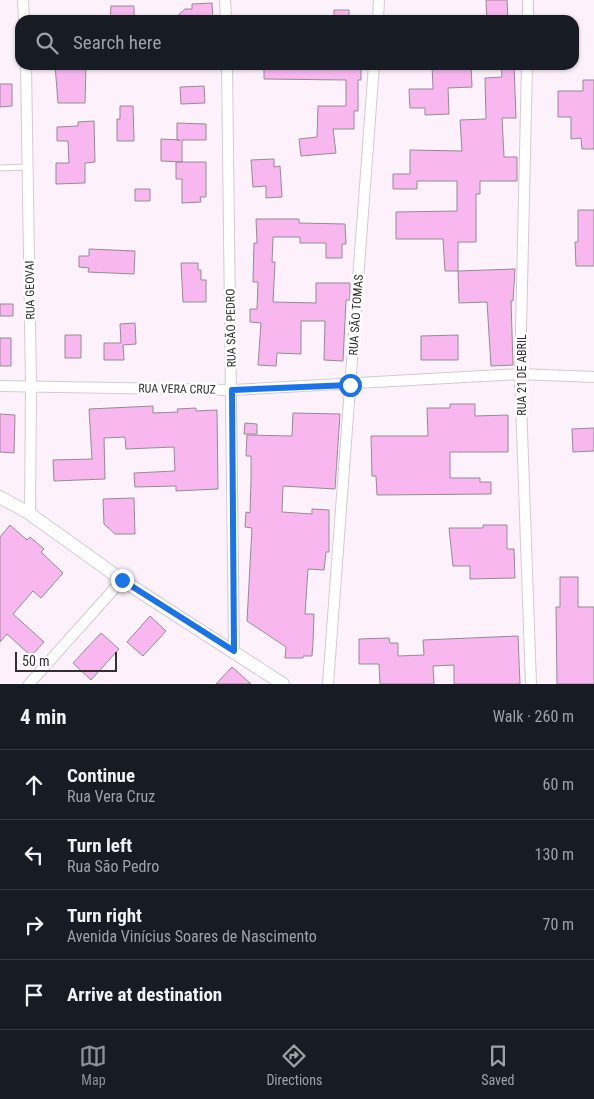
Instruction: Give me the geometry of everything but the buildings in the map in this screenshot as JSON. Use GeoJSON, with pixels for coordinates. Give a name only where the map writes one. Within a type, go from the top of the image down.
{"type":"FeatureCollection","features":[{"type":"Feature","properties":{"kind":"street"},"geometry":{"type":"LineString","coordinates":[[22,0],[24,15]]}},
{"type":"Feature","properties":{"kind":"street"},"geometry":{"type":"LineString","coordinates":[[226,0],[226,15]]}},
{"type":"Feature","properties":{"kind":"street"},"geometry":{"type":"LineString","coordinates":[[378,15],[379,0]]}},
{"type":"Feature","properties":{"kind":"street"},"geometry":{"type":"LineString","coordinates":[[528,0],[528,15]]}},
{"type":"Feature","properties":{"kind":"street","name":"RUA GEOVAI"},"geometry":{"type":"LineString","coordinates":[[26,70],[31,387],[30,514]]}},
{"type":"Feature","properties":{"kind":"street","name":"RUA SÃO PEDRO"},"geometry":{"type":"LineString","coordinates":[[226,70],[232,390],[234,651]]}},
{"type":"Feature","properties":{"kind":"street","name":"RUA SÃO TOMAS"},"geometry":{"type":"LineString","coordinates":[[328,684],[374,70]]}},
{"type":"Feature","properties":{"kind":"street","name":"RUA 21 DE ABRIL"},"geometry":{"type":"LineString","coordinates":[[527,70],[520,374],[531,684]]}},
{"type":"Feature","properties":{"kind":"street","name":"RUA VERA CRUZ"},"geometry":{"type":"LineString","coordinates":[[0,386],[232,390],[350,385],[520,374],[594,377]]}},
{"type":"Feature","properties":{"kind":"street"},"geometry":{"type":"LineString","coordinates":[[0,497],[30,514],[122,580],[234,651],[282,684]]}},
{"type":"Feature","properties":{"kind":"street"},"geometry":{"type":"LineString","coordinates":[[29,684],[122,580]]}},
{"type":"Feature","properties":{"kind":"lane"},"geometry":{"type":"LineString","coordinates":[[0,168],[28,167]]}},
{"type":"Feature","properties":{"kind":"route"},"geometry":{"type":"LineString","coordinates":[[122,580],[234,651],[232,390],[350,385]]}}]}
